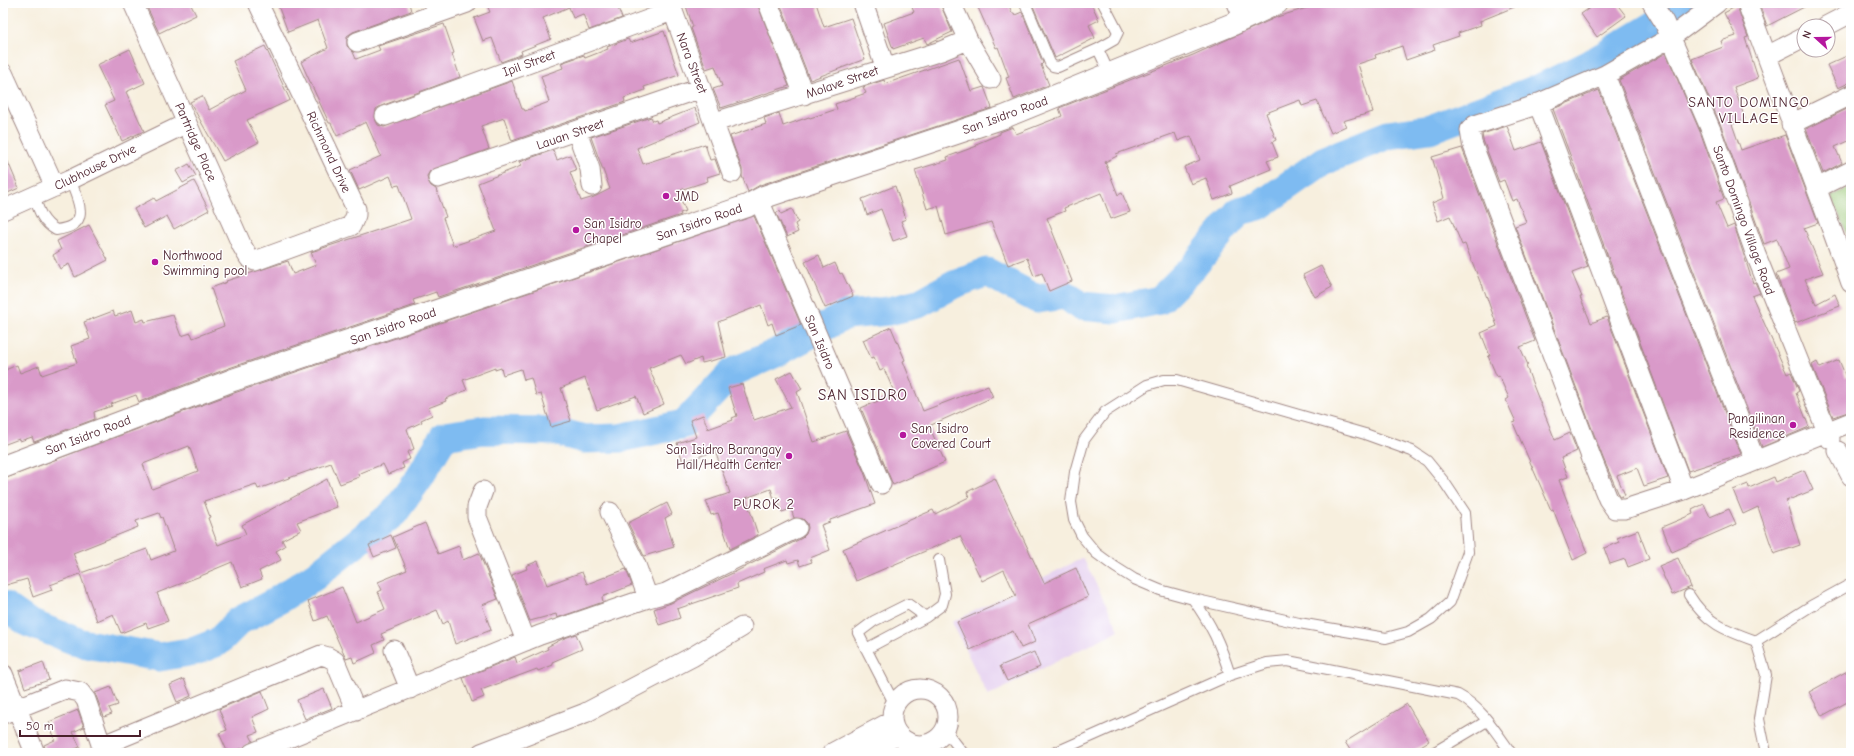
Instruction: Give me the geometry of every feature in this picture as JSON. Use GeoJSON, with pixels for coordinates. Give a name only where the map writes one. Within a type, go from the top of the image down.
{"type":"FeatureCollection","features":[{"type":"Feature","properties":{"kind":"main road","name":"San Isidro Road"},"geometry":{"type":"LineString","coordinates":[[3,467],[233,380],[1004,117],[1110,74],[1240,11],[1277,3]]}},
{"type":"Feature","properties":{"kind":"street","name":"Partridge Place"},"geometry":{"type":"LineString","coordinates":[[133,3],[249,258],[255,261],[272,254]]}},
{"type":"Feature","properties":{"kind":"street","name":"Richmond Drive"},"geometry":{"type":"LineString","coordinates":[[258,3],[356,209],[356,215],[351,226],[272,254]]}},
{"type":"Feature","properties":{"kind":"street"},"geometry":{"type":"LineString","coordinates":[[357,42],[467,3]]}},
{"type":"Feature","properties":{"kind":"street"},"geometry":{"type":"LineString","coordinates":[[768,3],[804,95]]}},
{"type":"Feature","properties":{"kind":"street"},"geometry":{"type":"LineString","coordinates":[[863,3],[885,67]]}},
{"type":"Feature","properties":{"kind":"street"},"geometry":{"type":"LineString","coordinates":[[951,3],[968,40],[991,79]]}},
{"type":"Feature","properties":{"kind":"street"},"geometry":{"type":"LineString","coordinates":[[1717,3],[1661,18],[1605,76],[1538,104],[1475,125],[1470,130],[1472,143],[1608,499],[1615,509],[1625,509],[1684,490],[1756,460],[1832,440],[1851,422]]}},
{"type":"Feature","properties":{"kind":"street"},"geometry":{"type":"LineString","coordinates":[[1747,3],[1791,124],[1817,188],[1851,283]]}},
{"type":"Feature","properties":{"kind":"street","name":"Nara Street"},"geometry":{"type":"LineString","coordinates":[[671,7],[715,122],[732,173]]}},
{"type":"Feature","properties":{"kind":"street","name":"Ipil Street"},"geometry":{"type":"LineString","coordinates":[[385,116],[671,7]]}},
{"type":"Feature","properties":{"kind":"street"},"geometry":{"type":"LineString","coordinates":[[1836,21],[1851,13]]}},
{"type":"Feature","properties":{"kind":"street","name":"Santo Domingo Village Road"},"geometry":{"type":"LineString","coordinates":[[1661,18],[1711,130],[1756,255],[1832,440],[1851,476]]}},
{"type":"Feature","properties":{"kind":"street","name":"Molave Street"},"geometry":{"type":"LineString","coordinates":[[715,122],[804,95],[885,67],[941,51],[968,40]]}},
{"type":"Feature","properties":{"kind":"street"},"geometry":{"type":"LineString","coordinates":[[1767,56],[1796,41]]}},
{"type":"Feature","properties":{"kind":"street"},"geometry":{"type":"LineString","coordinates":[[3,73],[62,184]]}},
{"type":"Feature","properties":{"kind":"street"},"geometry":{"type":"LineString","coordinates":[[1605,76],[1756,460]]}},
{"type":"Feature","properties":{"kind":"street","name":"Lauan Street"},"geometry":{"type":"LineString","coordinates":[[438,178],[577,132],[701,88]]}},
{"type":"Feature","properties":{"kind":"street"},"geometry":{"type":"LineString","coordinates":[[1791,124],[1851,95]]}},
{"type":"Feature","properties":{"kind":"street"},"geometry":{"type":"LineString","coordinates":[[1538,104],[1684,490]]}},
{"type":"Feature","properties":{"kind":"street","name":"Clubhouse Drive"},"geometry":{"type":"LineString","coordinates":[[3,210],[62,184],[187,123]]}},
{"type":"Feature","properties":{"kind":"street"},"geometry":{"type":"LineString","coordinates":[[577,132],[590,169],[592,186]]}},
{"type":"Feature","properties":{"kind":"street"},"geometry":{"type":"LineString","coordinates":[[1817,188],[1851,171]]}},
{"type":"Feature","properties":{"kind":"street","name":"San Isidro"},"geometry":{"type":"LineString","coordinates":[[759,200],[881,484]]}},
{"type":"Feature","properties":{"kind":"street"},"geometry":{"type":"LineString","coordinates":[[483,491],[477,507],[477,517],[526,641]]}},
{"type":"Feature","properties":{"kind":"street"},"geometry":{"type":"LineString","coordinates":[[610,512],[636,565],[648,598]]}},
{"type":"Feature","properties":{"kind":"street"},"geometry":{"type":"LineString","coordinates":[[252,753],[526,641],[666,593],[702,577],[797,528]]}},
{"type":"Feature","properties":{"kind":"street"},"geometry":{"type":"LineString","coordinates":[[481,753],[585,713],[692,657],[742,627]]}},
{"type":"Feature","properties":{"kind":"street"},"geometry":{"type":"LineString","coordinates":[[394,650],[410,689]]}},
{"type":"Feature","properties":{"kind":"street"},"geometry":{"type":"LineString","coordinates":[[10,710],[65,689],[80,692],[86,700],[102,750],[321,655],[335,661],[356,711]]}},
{"type":"Feature","properties":{"kind":"street"},"geometry":{"type":"LineString","coordinates":[[3,674],[10,710],[35,753]]}},
{"type":"Feature","properties":{"kind":"street"},"geometry":{"type":"LineString","coordinates":[[832,753],[910,736],[936,739],[944,730],[948,713],[945,704],[940,697],[933,692],[924,689],[915,689],[900,697],[910,736]]}},
{"type":"Feature","properties":{"kind":"street"},"geometry":{"type":"LineString","coordinates":[[864,753],[910,736]]}},
{"type":"Feature","properties":{"kind":"lane"},"geometry":{"type":"LineString","coordinates":[[1025,3],[1050,63],[1053,66],[1058,67],[1114,40],[1118,32],[1103,3]]}},
{"type":"Feature","properties":{"kind":"lane"},"geometry":{"type":"LineString","coordinates":[[1098,49],[1110,74]]}},
{"type":"Feature","properties":{"kind":"lane"},"geometry":{"type":"LineString","coordinates":[[34,196],[43,219],[50,227],[56,230],[72,227],[81,213],[80,204],[62,184]]}},
{"type":"Feature","properties":{"kind":"lane"},"geometry":{"type":"LineString","coordinates":[[1193,598],[1299,623],[1386,638],[1408,632],[1431,619],[1450,602],[1468,552],[1465,513],[1445,483],[1427,461],[1412,451],[1365,434],[1177,380],[1164,380],[1147,385],[1105,412],[1084,440],[1075,472],[1071,502],[1074,520],[1082,536],[1096,553],[1115,567],[1134,579],[1160,590],[1193,598],[1213,628],[1230,675]]}},
{"type":"Feature","properties":{"kind":"lane"},"geometry":{"type":"LineString","coordinates":[[866,650],[926,617],[942,605],[945,594],[939,560]]}},
{"type":"Feature","properties":{"kind":"lane"},"geometry":{"type":"LineString","coordinates":[[1756,641],[1811,606],[1851,584]]}},
{"type":"Feature","properties":{"kind":"lane"},"geometry":{"type":"LineString","coordinates":[[1689,595],[1707,618],[1730,632],[1756,641]]}},
{"type":"Feature","properties":{"kind":"lane"},"geometry":{"type":"LineString","coordinates":[[910,736],[858,633],[874,621],[908,604],[926,617]]}},
{"type":"Feature","properties":{"kind":"lane"},"geometry":{"type":"LineString","coordinates":[[1756,641],[1766,675],[1759,719],[1766,753]]}},
{"type":"Feature","properties":{"kind":"lane"},"geometry":{"type":"LineString","coordinates":[[1054,753],[1230,675],[1267,663],[1288,661],[1458,695],[1469,701],[1487,721],[1511,753]]}},
{"type":"Feature","properties":{"kind":"lane"},"geometry":{"type":"LineString","coordinates":[[1433,753],[1487,721]]}},
{"type":"Feature","properties":{"kind":"lane"},"geometry":{"type":"LineString","coordinates":[[944,730],[963,753]]}},
{"type":"Feature","properties":{"kind":"shaded area"},"geometry":{"type":"Polygon","coordinates":[[[1083,558],[1119,630],[988,696],[952,622],[1083,558]]]}},
{"type":"Feature","properties":{"kind":"green space"},"geometry":{"type":"Polygon","coordinates":[[[1851,187],[1851,233],[1848,235],[1831,196],[1851,187]]]}},
{"type":"Feature","properties":{"kind":"building"},"geometry":{"type":"Polygon","coordinates":[[[155,3],[190,3],[196,15],[159,33],[147,7],[155,3]]]}},
{"type":"Feature","properties":{"kind":"building"},"geometry":{"type":"Polygon","coordinates":[[[277,3],[409,3],[411,11],[353,32],[347,36],[347,46],[353,52],[356,59],[380,50],[378,46],[444,24],[460,77],[376,109],[375,119],[378,125],[384,127],[512,81],[522,109],[525,111],[549,102],[541,76],[563,68],[561,63],[584,55],[585,58],[628,39],[630,43],[664,31],[679,75],[644,87],[645,90],[624,98],[625,102],[512,141],[504,118],[481,126],[489,149],[430,171],[427,176],[428,181],[431,186],[436,189],[446,217],[443,218],[453,246],[496,231],[478,183],[521,166],[519,162],[553,150],[557,160],[570,155],[576,170],[570,172],[581,201],[594,197],[610,189],[591,137],[651,117],[653,121],[656,120],[657,123],[695,108],[700,122],[637,148],[643,164],[705,144],[710,160],[715,159],[720,173],[707,177],[708,181],[677,191],[686,211],[680,213],[681,215],[438,297],[436,292],[413,300],[415,305],[229,368],[139,402],[136,395],[94,412],[95,419],[34,442],[32,437],[20,441],[19,439],[3,445],[3,371],[17,365],[20,373],[39,366],[42,375],[77,363],[71,346],[90,339],[84,322],[113,311],[115,316],[132,310],[136,322],[144,319],[145,322],[173,315],[181,336],[191,333],[193,338],[224,326],[211,288],[227,282],[226,281],[288,261],[293,274],[316,265],[311,252],[411,219],[399,185],[394,186],[390,176],[359,190],[350,170],[381,156],[366,122],[337,136],[331,123],[329,123],[301,62],[328,48],[318,20],[288,32],[277,3]]]}},
{"type":"Feature","properties":{"kind":"building"},"geometry":{"type":"Polygon","coordinates":[[[486,3],[616,3],[622,18],[589,30],[583,14],[573,18],[569,7],[543,18],[551,39],[521,51],[522,54],[501,62],[492,38],[483,41],[474,18],[490,12],[486,3]]]}},
{"type":"Feature","properties":{"kind":"building"},"geometry":{"type":"Polygon","coordinates":[[[685,3],[757,3],[789,86],[721,108],[713,89],[722,86],[715,66],[706,69],[691,28],[693,27],[685,3]]]}},
{"type":"Feature","properties":{"kind":"building"},"geometry":{"type":"Polygon","coordinates":[[[780,3],[816,3],[824,27],[851,18],[865,59],[810,80],[780,3]]]}},
{"type":"Feature","properties":{"kind":"building"},"geometry":{"type":"Polygon","coordinates":[[[910,3],[940,3],[952,32],[927,44],[924,38],[893,49],[884,23],[914,12],[910,3]]]}},
{"type":"Feature","properties":{"kind":"building"},"geometry":{"type":"Polygon","coordinates":[[[976,3],[1008,3],[1012,13],[1015,15],[1022,12],[1043,63],[1041,65],[1049,85],[1014,99],[1006,78],[1009,77],[998,47],[996,48],[976,3]]]}},
{"type":"Feature","properties":{"kind":"building"},"geometry":{"type":"Polygon","coordinates":[[[1040,3],[1091,3],[1099,20],[1089,25],[1095,38],[1055,58],[1033,6],[1040,3]]]}},
{"type":"Feature","properties":{"kind":"building"},"geometry":{"type":"Polygon","coordinates":[[[1323,3],[1524,3],[1480,21],[1481,25],[1458,33],[1459,36],[1433,45],[1435,50],[1406,60],[1402,46],[1375,55],[1376,58],[1358,64],[1373,112],[1343,121],[1346,126],[1331,133],[1317,101],[1302,106],[1300,100],[1266,113],[1276,140],[1272,142],[1278,157],[1267,161],[1271,169],[1230,186],[1232,193],[1214,200],[1206,178],[1191,184],[1184,167],[1200,160],[1191,136],[1178,141],[1175,133],[1116,154],[1117,156],[1105,162],[1118,195],[1122,193],[1130,212],[1111,219],[1101,193],[1064,208],[1065,211],[1047,218],[1072,281],[1049,291],[1042,273],[1034,276],[1027,258],[1008,265],[991,222],[946,235],[938,206],[927,209],[915,170],[948,160],[947,157],[977,146],[976,144],[1013,127],[1016,134],[1062,116],[1059,108],[1193,55],[1277,17],[1323,3]]]}},
{"type":"Feature","properties":{"kind":"building"},"geometry":{"type":"Polygon","coordinates":[[[1597,3],[1616,3],[1626,16],[1597,37],[1581,14],[1597,3]]]}},
{"type":"Feature","properties":{"kind":"building"},"geometry":{"type":"Polygon","coordinates":[[[1759,3],[1812,3],[1767,26],[1759,3]]]}},
{"type":"Feature","properties":{"kind":"building"},"geometry":{"type":"Polygon","coordinates":[[[1737,6],[1748,37],[1745,38],[1758,78],[1734,87],[1745,119],[1732,124],[1741,150],[1785,135],[1818,223],[1804,228],[1823,273],[1805,279],[1816,304],[1835,294],[1840,306],[1795,323],[1776,274],[1789,269],[1777,239],[1764,244],[1721,126],[1692,59],[1723,47],[1721,41],[1736,36],[1724,13],[1737,6]]]}},
{"type":"Feature","properties":{"kind":"building"},"geometry":{"type":"Polygon","coordinates":[[[265,46],[290,100],[247,120],[259,142],[223,161],[190,102],[202,96],[209,110],[246,90],[233,61],[265,46]]]}},
{"type":"Feature","properties":{"kind":"building"},"geometry":{"type":"Polygon","coordinates":[[[130,49],[145,83],[126,92],[144,131],[122,141],[105,105],[114,101],[97,65],[130,49]]]}},
{"type":"Feature","properties":{"kind":"building"},"geometry":{"type":"Polygon","coordinates":[[[1666,53],[1701,134],[1724,199],[1716,202],[1727,228],[1734,225],[1753,283],[1755,282],[1760,293],[1752,296],[1787,374],[1791,372],[1799,391],[1796,393],[1809,427],[1762,447],[1619,80],[1666,53]]]}},
{"type":"Feature","properties":{"kind":"building"},"geometry":{"type":"Polygon","coordinates":[[[1851,54],[1851,82],[1838,88],[1827,65],[1851,54]]]}},
{"type":"Feature","properties":{"kind":"building"},"geometry":{"type":"Polygon","coordinates":[[[959,58],[971,91],[984,87],[992,108],[760,185],[748,192],[742,176],[742,169],[730,136],[766,124],[764,118],[779,113],[783,126],[837,109],[835,104],[866,93],[863,87],[884,80],[885,84],[959,58]]]}},
{"type":"Feature","properties":{"kind":"building"},"geometry":{"type":"Polygon","coordinates":[[[1599,90],[1741,454],[1688,471],[1553,109],[1599,90]]]}},
{"type":"Feature","properties":{"kind":"building"},"geometry":{"type":"Polygon","coordinates":[[[1849,108],[1851,113],[1851,140],[1835,147],[1842,163],[1823,173],[1806,129],[1849,108]]]}},
{"type":"Feature","properties":{"kind":"building"},"geometry":{"type":"Polygon","coordinates":[[[1507,126],[1516,151],[1541,142],[1588,267],[1572,273],[1582,297],[1580,297],[1591,323],[1607,317],[1668,478],[1644,486],[1637,468],[1617,476],[1625,495],[1620,497],[1603,458],[1515,226],[1526,222],[1517,199],[1512,201],[1504,180],[1499,182],[1483,140],[1482,134],[1507,126]]]}},
{"type":"Feature","properties":{"kind":"building"},"geometry":{"type":"Polygon","coordinates":[[[1462,148],[1535,341],[1520,347],[1528,365],[1526,366],[1533,385],[1555,440],[1570,433],[1577,451],[1561,458],[1568,477],[1559,480],[1587,553],[1573,560],[1553,509],[1551,510],[1513,423],[1516,422],[1506,400],[1509,398],[1499,376],[1497,377],[1488,356],[1490,356],[1481,333],[1497,326],[1482,284],[1465,244],[1462,245],[1450,216],[1438,221],[1432,203],[1444,198],[1432,157],[1462,148]]]}},
{"type":"Feature","properties":{"kind":"building"},"geometry":{"type":"Polygon","coordinates":[[[3,150],[19,188],[3,195],[3,150]]]}},
{"type":"Feature","properties":{"kind":"building"},"geometry":{"type":"Polygon","coordinates":[[[189,164],[196,176],[183,183],[176,171],[189,164]]]}},
{"type":"Feature","properties":{"kind":"building"},"geometry":{"type":"Polygon","coordinates":[[[194,181],[209,210],[174,229],[167,216],[144,228],[134,209],[154,198],[156,201],[194,181]]]}},
{"type":"Feature","properties":{"kind":"building"},"geometry":{"type":"Polygon","coordinates":[[[895,186],[906,219],[901,221],[907,236],[893,241],[881,209],[867,215],[862,199],[895,186]]]}},
{"type":"Feature","properties":{"kind":"building"},"geometry":{"type":"Polygon","coordinates":[[[792,209],[798,222],[795,224],[798,232],[787,237],[776,213],[780,211],[781,214],[792,209]]]}},
{"type":"Feature","properties":{"kind":"building"},"geometry":{"type":"Polygon","coordinates":[[[754,216],[801,325],[776,335],[772,323],[768,325],[761,305],[718,322],[726,357],[702,363],[701,358],[686,364],[681,355],[649,368],[664,404],[643,413],[636,396],[597,410],[585,378],[561,388],[571,421],[551,427],[541,394],[536,395],[531,378],[524,380],[521,369],[503,375],[501,368],[495,370],[495,368],[463,380],[467,390],[428,408],[432,415],[421,420],[422,422],[407,429],[414,449],[407,452],[410,459],[402,463],[404,468],[388,474],[383,464],[358,474],[359,477],[340,484],[331,463],[258,489],[256,484],[204,501],[210,517],[208,518],[218,545],[246,534],[242,525],[327,479],[337,507],[297,522],[301,530],[282,540],[285,546],[276,551],[281,560],[259,571],[262,579],[242,587],[232,562],[157,593],[168,621],[148,628],[146,623],[121,633],[113,614],[97,621],[80,574],[50,585],[52,590],[33,597],[27,579],[3,586],[3,479],[237,392],[754,216]],[[189,446],[143,464],[152,489],[198,471],[189,446]],[[159,513],[136,521],[138,527],[73,553],[81,573],[147,549],[151,560],[174,551],[162,517],[161,518],[159,513]]]}},
{"type":"Feature","properties":{"kind":"building"},"geometry":{"type":"Polygon","coordinates":[[[89,225],[108,260],[75,277],[69,264],[60,269],[53,255],[61,250],[57,241],[89,225]]]}},
{"type":"Feature","properties":{"kind":"building"},"geometry":{"type":"Polygon","coordinates":[[[819,255],[824,268],[835,263],[840,274],[842,273],[853,296],[825,308],[805,262],[819,255]]]}},
{"type":"Feature","properties":{"kind":"building"},"geometry":{"type":"Polygon","coordinates":[[[1321,266],[1332,287],[1315,297],[1303,275],[1321,266]]]}},
{"type":"Feature","properties":{"kind":"building","name":"San Isidro Covered Court"},"geometry":{"type":"Polygon","coordinates":[[[891,327],[905,360],[903,361],[923,411],[988,386],[993,397],[929,426],[945,462],[893,485],[861,408],[895,394],[884,369],[880,371],[874,357],[871,358],[863,340],[891,327]]]}},
{"type":"Feature","properties":{"kind":"building"},"geometry":{"type":"Polygon","coordinates":[[[1839,360],[1846,377],[1851,375],[1851,411],[1833,417],[1812,365],[1817,362],[1820,368],[1839,360]]]}},
{"type":"Feature","properties":{"kind":"building"},"geometry":{"type":"Polygon","coordinates":[[[792,371],[802,389],[797,392],[814,442],[846,431],[864,472],[875,504],[830,520],[830,522],[821,525],[830,550],[810,558],[812,562],[800,566],[798,560],[788,563],[787,560],[763,569],[764,572],[737,584],[738,588],[677,609],[680,618],[659,625],[654,609],[671,603],[737,571],[802,538],[806,534],[808,528],[807,523],[803,519],[794,518],[791,509],[782,512],[777,498],[774,499],[771,489],[746,498],[758,535],[730,549],[718,513],[711,515],[706,501],[730,493],[715,451],[683,462],[677,443],[696,437],[690,420],[703,415],[708,429],[733,420],[732,418],[737,416],[728,388],[742,384],[754,420],[791,407],[776,379],[792,371]]]}},
{"type":"Feature","properties":{"kind":"building"},"geometry":{"type":"Polygon","coordinates":[[[1804,470],[1813,490],[1786,501],[1800,545],[1774,554],[1758,507],[1743,514],[1733,490],[1748,484],[1749,488],[1774,477],[1776,482],[1804,470]]]}},
{"type":"Feature","properties":{"kind":"building"},"geometry":{"type":"Polygon","coordinates":[[[995,478],[1044,583],[1076,568],[1088,597],[1028,624],[1035,642],[1021,648],[1013,631],[970,650],[957,622],[1016,596],[1004,570],[982,581],[960,536],[856,581],[843,549],[933,510],[935,514],[969,497],[967,492],[995,478]]]}},
{"type":"Feature","properties":{"kind":"building"},"geometry":{"type":"Polygon","coordinates":[[[667,503],[672,514],[665,518],[674,547],[644,556],[628,523],[667,503]]]}},
{"type":"Feature","properties":{"kind":"building"},"geometry":{"type":"Polygon","coordinates":[[[1704,504],[1710,517],[1729,509],[1736,524],[1672,552],[1662,527],[1693,514],[1692,510],[1704,504]]]}},
{"type":"Feature","properties":{"kind":"building"},"geometry":{"type":"Polygon","coordinates":[[[425,523],[438,554],[459,546],[463,560],[479,553],[498,599],[482,605],[491,630],[455,644],[448,621],[443,624],[437,610],[381,634],[384,640],[373,645],[376,653],[354,663],[352,657],[346,659],[327,616],[315,621],[308,601],[342,587],[356,622],[385,609],[378,592],[382,590],[378,582],[407,570],[393,537],[425,523]]]}},
{"type":"Feature","properties":{"kind":"building"},"geometry":{"type":"Polygon","coordinates":[[[1638,530],[1649,559],[1628,567],[1625,559],[1610,564],[1604,548],[1619,542],[1617,538],[1638,530]]]}},
{"type":"Feature","properties":{"kind":"building"},"geometry":{"type":"Polygon","coordinates":[[[391,535],[396,548],[374,557],[369,545],[391,535]]]}},
{"type":"Feature","properties":{"kind":"building"},"geometry":{"type":"Polygon","coordinates":[[[1678,558],[1691,587],[1672,595],[1659,566],[1678,558]]]}},
{"type":"Feature","properties":{"kind":"building"},"geometry":{"type":"Polygon","coordinates":[[[538,561],[547,585],[582,572],[587,584],[626,569],[632,585],[602,597],[603,602],[557,618],[556,614],[530,621],[512,575],[527,569],[526,566],[538,561]]]}},
{"type":"Feature","properties":{"kind":"building"},"geometry":{"type":"Polygon","coordinates":[[[576,634],[582,649],[552,662],[553,665],[538,671],[537,669],[481,690],[484,697],[472,702],[463,678],[515,657],[517,663],[548,649],[547,647],[562,639],[576,634]]]}},
{"type":"Feature","properties":{"kind":"building"},"geometry":{"type":"Polygon","coordinates":[[[1034,652],[1040,667],[1007,681],[1000,666],[1034,652]]]}},
{"type":"Feature","properties":{"kind":"building"},"geometry":{"type":"Polygon","coordinates":[[[43,662],[49,680],[25,688],[19,671],[43,662]]]}},
{"type":"Feature","properties":{"kind":"building"},"geometry":{"type":"Polygon","coordinates":[[[1851,669],[1851,700],[1822,716],[1809,692],[1851,669]]]}},
{"type":"Feature","properties":{"kind":"building"},"geometry":{"type":"Polygon","coordinates":[[[184,679],[191,696],[177,702],[170,685],[184,679]]]}},
{"type":"Feature","properties":{"kind":"building"},"geometry":{"type":"Polygon","coordinates":[[[111,687],[118,705],[109,708],[112,714],[104,717],[95,693],[111,687]]]}},
{"type":"Feature","properties":{"kind":"building"},"geometry":{"type":"Polygon","coordinates":[[[324,689],[332,708],[305,719],[297,700],[324,689]]]}},
{"type":"Feature","properties":{"kind":"building"},"geometry":{"type":"Polygon","coordinates":[[[262,691],[269,709],[252,717],[258,732],[250,735],[253,741],[243,748],[228,753],[219,733],[227,730],[219,709],[262,691]]]}},
{"type":"Feature","properties":{"kind":"building"},"geometry":{"type":"Polygon","coordinates":[[[1407,704],[1429,741],[1409,753],[1352,753],[1345,742],[1407,704]]]}},
{"type":"Feature","properties":{"kind":"building"},"geometry":{"type":"Polygon","coordinates":[[[78,710],[84,727],[73,732],[80,747],[64,753],[46,753],[44,745],[55,740],[49,722],[78,710]]]}},
{"type":"Feature","properties":{"kind":"waterway"},"geometry":{"type":"LineString","coordinates":[[3,605],[29,623],[81,643],[159,657],[195,651],[218,642],[239,621],[275,602],[315,576],[394,513],[419,478],[444,436],[484,430],[555,431],[584,439],[620,438],[684,424],[733,372],[776,353],[846,315],[889,311],[918,304],[954,284],[987,272],[1037,299],[1066,295],[1080,306],[1116,309],[1160,300],[1193,267],[1239,211],[1259,206],[1323,161],[1388,135],[1430,129],[1542,87],[1590,64],[1660,22],[1685,3]]}},
{"type":"Feature","properties":{"kind":"place","name":"JMD"},"geometry":{"type":"Point","coordinates":[666,196]}},
{"type":"Feature","properties":{"kind":"place","name":"San Isidro Chapel"},"geometry":{"type":"Point","coordinates":[576,230]}},
{"type":"Feature","properties":{"kind":"place","name":"Northwood Swimming pool"},"geometry":{"type":"Point","coordinates":[155,262]}},
{"type":"Feature","properties":{"kind":"place","name":"Pangilinan Residence"},"geometry":{"type":"Point","coordinates":[1793,425]}},
{"type":"Feature","properties":{"kind":"place","name":"San Isidro Covered Court"},"geometry":{"type":"Point","coordinates":[903,435]}},
{"type":"Feature","properties":{"kind":"place","name":"San Isidro Barangay Hall/Health Center"},"geometry":{"type":"Point","coordinates":[789,456]}},
{"type":"Feature","properties":{"kind":"district","name":"SANTO DOMINGO VILLAGE"},"geometry":{"type":"Point","coordinates":[1749,110]}},
{"type":"Feature","properties":{"kind":"district","name":"SAN ISIDRO"},"geometry":{"type":"Point","coordinates":[863,395]}},
{"type":"Feature","properties":{"kind":"district","name":"PUROK 2"},"geometry":{"type":"Point","coordinates":[764,504]}}]}
